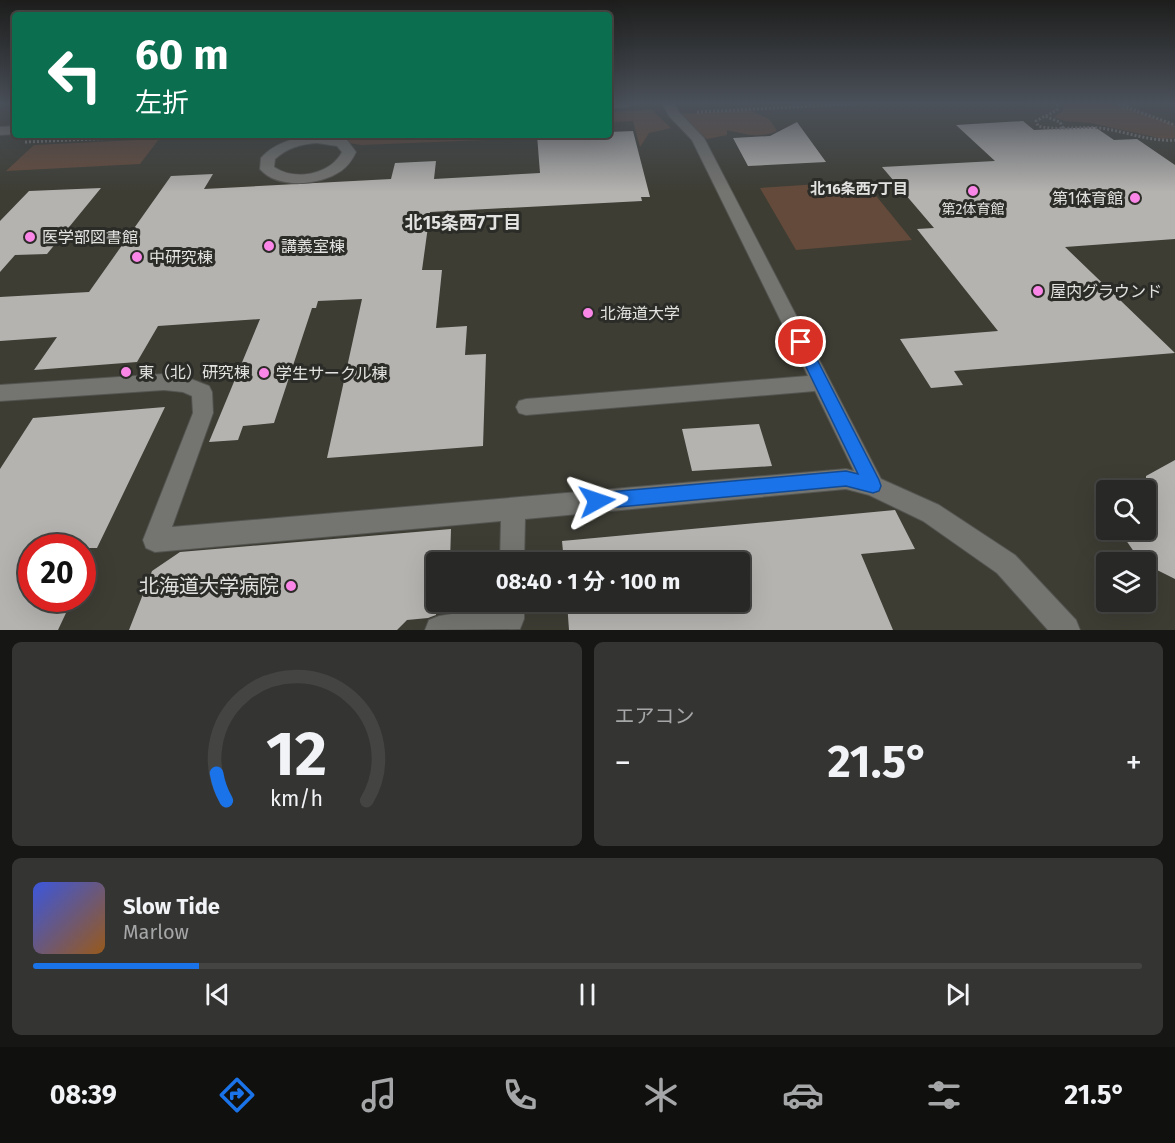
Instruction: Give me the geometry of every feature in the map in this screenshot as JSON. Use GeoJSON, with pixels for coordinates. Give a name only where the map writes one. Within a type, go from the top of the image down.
{"type":"FeatureCollection","features":[{"type":"Feature","properties":{"kind":"lane"},"geometry":{"type":"LineString","coordinates":[[693,132],[698,138],[873,486]]}},
{"type":"Feature","properties":{"kind":"lane"},"geometry":{"type":"LineString","coordinates":[[311,138],[292,143],[273,152],[268,158],[267,169],[280,177],[302,178],[336,168],[347,158],[349,152],[342,143],[320,138]]}},
{"type":"Feature","properties":{"kind":"lane"},"geometry":{"type":"LineString","coordinates":[[0,393],[164,382],[186,385],[202,392],[203,413],[155,540],[846,479],[873,486],[931,513],[1006,564],[1066,630]]}},
{"type":"Feature","properties":{"kind":"lane"},"geometry":{"type":"LineString","coordinates":[[526,407],[821,383]]}},
{"type":"Feature","properties":{"kind":"lane"},"geometry":{"type":"LineString","coordinates":[[512,552],[513,509]]}},
{"type":"Feature","properties":{"kind":"lane"},"geometry":{"type":"LineString","coordinates":[[439,630],[510,619],[510,612]]}},
{"type":"Feature","properties":{"kind":"path"},"geometry":{"type":"LineString","coordinates":[[1118,132],[1163,141],[1175,140]]}},
{"type":"Feature","properties":{"kind":"path"},"geometry":{"type":"LineString","coordinates":[[23,142],[114,138]]}},
{"type":"Feature","properties":{"kind":"shaded area","name":"北海道大学"},"geometry":{"type":"Polygon","coordinates":[[[0,132],[12,132],[12,138],[612,138],[612,132],[1175,132],[1175,630],[0,630],[0,132]]]}},
{"type":"Feature","properties":{"kind":"shaded area"},"geometry":{"type":"Polygon","coordinates":[[[636,132],[652,132],[649,133],[640,147],[636,132]]]}},
{"type":"Feature","properties":{"kind":"shaded area"},"geometry":{"type":"Polygon","coordinates":[[[700,132],[727,132],[727,135],[707,139],[700,132]]]}},
{"type":"Feature","properties":{"kind":"shaded area"},"geometry":{"type":"Polygon","coordinates":[[[738,132],[773,132],[758,135],[738,132]]]}},
{"type":"Feature","properties":{"kind":"shaded area"},"geometry":{"type":"Polygon","coordinates":[[[1133,132],[1175,132],[1175,138],[1163,139],[1133,132]]]}},
{"type":"Feature","properties":{"kind":"shaded area"},"geometry":{"type":"Polygon","coordinates":[[[332,138],[510,138],[361,145],[332,138]]]}},
{"type":"Feature","properties":{"kind":"shaded area"},"geometry":{"type":"Polygon","coordinates":[[[159,139],[140,164],[6,171],[34,145],[159,139]]]}},
{"type":"Feature","properties":{"kind":"shaded area"},"geometry":{"type":"Polygon","coordinates":[[[864,181],[912,240],[796,250],[760,188],[864,181]]]}},
{"type":"Feature","properties":{"kind":"building"},"geometry":{"type":"Polygon","coordinates":[[[612,132],[633,132],[650,197],[641,197],[642,201],[430,212],[422,270],[442,270],[436,328],[467,326],[465,355],[486,354],[483,446],[327,458],[362,299],[318,301],[316,308],[312,308],[274,423],[243,426],[238,440],[209,442],[260,319],[158,326],[137,362],[34,370],[57,337],[0,341],[0,297],[89,292],[171,176],[213,174],[204,189],[391,179],[395,163],[436,161],[434,179],[540,173],[537,138],[612,138],[612,132]]]}},
{"type":"Feature","properties":{"kind":"building"},"geometry":{"type":"Polygon","coordinates":[[[777,132],[805,132],[826,162],[748,166],[733,138],[770,136],[777,132]]]}},
{"type":"Feature","properties":{"kind":"building"},"geometry":{"type":"Polygon","coordinates":[[[964,132],[1103,132],[1114,140],[1137,139],[1175,165],[1175,239],[1065,247],[1175,353],[954,371],[963,385],[931,388],[900,339],[998,331],[917,229],[934,228],[882,167],[995,161],[964,132]]]}},
{"type":"Feature","properties":{"kind":"building","name":"医学部図書館"},"geometry":{"type":"Polygon","coordinates":[[[101,188],[47,254],[15,255],[0,272],[0,221],[29,191],[101,188]]]}},
{"type":"Feature","properties":{"kind":"building","name":"北海道大学病院"},"geometry":{"type":"Polygon","coordinates":[[[165,407],[97,548],[96,534],[18,534],[18,612],[66,612],[58,630],[0,630],[0,469],[33,418],[165,407]]]}},
{"type":"Feature","properties":{"kind":"building"},"geometry":{"type":"Polygon","coordinates":[[[759,424],[772,466],[692,471],[682,429],[759,424]]]}},
{"type":"Feature","properties":{"kind":"building"},"geometry":{"type":"Polygon","coordinates":[[[1175,460],[1175,579],[1156,570],[1156,552],[1134,552],[1126,540],[1156,540],[1156,480],[1146,480],[1146,476],[1175,460]]]}},
{"type":"Feature","properties":{"kind":"building"},"geometry":{"type":"Polygon","coordinates":[[[895,510],[915,549],[861,554],[893,630],[569,630],[568,612],[750,612],[750,552],[563,552],[562,541],[895,510]]]}},
{"type":"Feature","properties":{"kind":"building","name":"北海道大学病院"},"geometry":{"type":"Polygon","coordinates":[[[451,529],[450,552],[426,552],[426,612],[436,612],[436,615],[407,620],[397,630],[129,630],[152,571],[180,552],[451,529]]]}},
{"type":"Feature","properties":{"kind":"place","name":"第2体育館"},"geometry":{"type":"Point","coordinates":[973,191]}},
{"type":"Feature","properties":{"kind":"place","name":"第1体育館"},"geometry":{"type":"Point","coordinates":[1135,198]}},
{"type":"Feature","properties":{"kind":"place","name":"医学部図書館"},"geometry":{"type":"Point","coordinates":[30,237]}},
{"type":"Feature","properties":{"kind":"place","name":"講義室棟"},"geometry":{"type":"Point","coordinates":[269,246]}},
{"type":"Feature","properties":{"kind":"place","name":"中研究棟"},"geometry":{"type":"Point","coordinates":[137,257]}},
{"type":"Feature","properties":{"kind":"place","name":"屋内グラウンド"},"geometry":{"type":"Point","coordinates":[1038,291]}},
{"type":"Feature","properties":{"kind":"place","name":"北海道大学"},"geometry":{"type":"Point","coordinates":[588,313]}},
{"type":"Feature","properties":{"kind":"place","name":"東（北）研究棟"},"geometry":{"type":"Point","coordinates":[126,372]}},
{"type":"Feature","properties":{"kind":"place","name":"学生サークル棟"},"geometry":{"type":"Point","coordinates":[264,373]}},
{"type":"Feature","properties":{"kind":"place","name":"北海道大学病院"},"geometry":{"type":"Point","coordinates":[291,586]}},
{"type":"Feature","properties":{"kind":"district","name":"北16条西7丁目"},"geometry":{"type":"Point","coordinates":[859,189]}},
{"type":"Feature","properties":{"kind":"district","name":"北15条西7丁目"},"geometry":{"type":"Point","coordinates":[463,223]}},
{"type":"Feature","properties":{"kind":"route"},"geometry":{"type":"LineString","coordinates":[[597,501],[846,479],[873,486],[801,342]]}}]}
